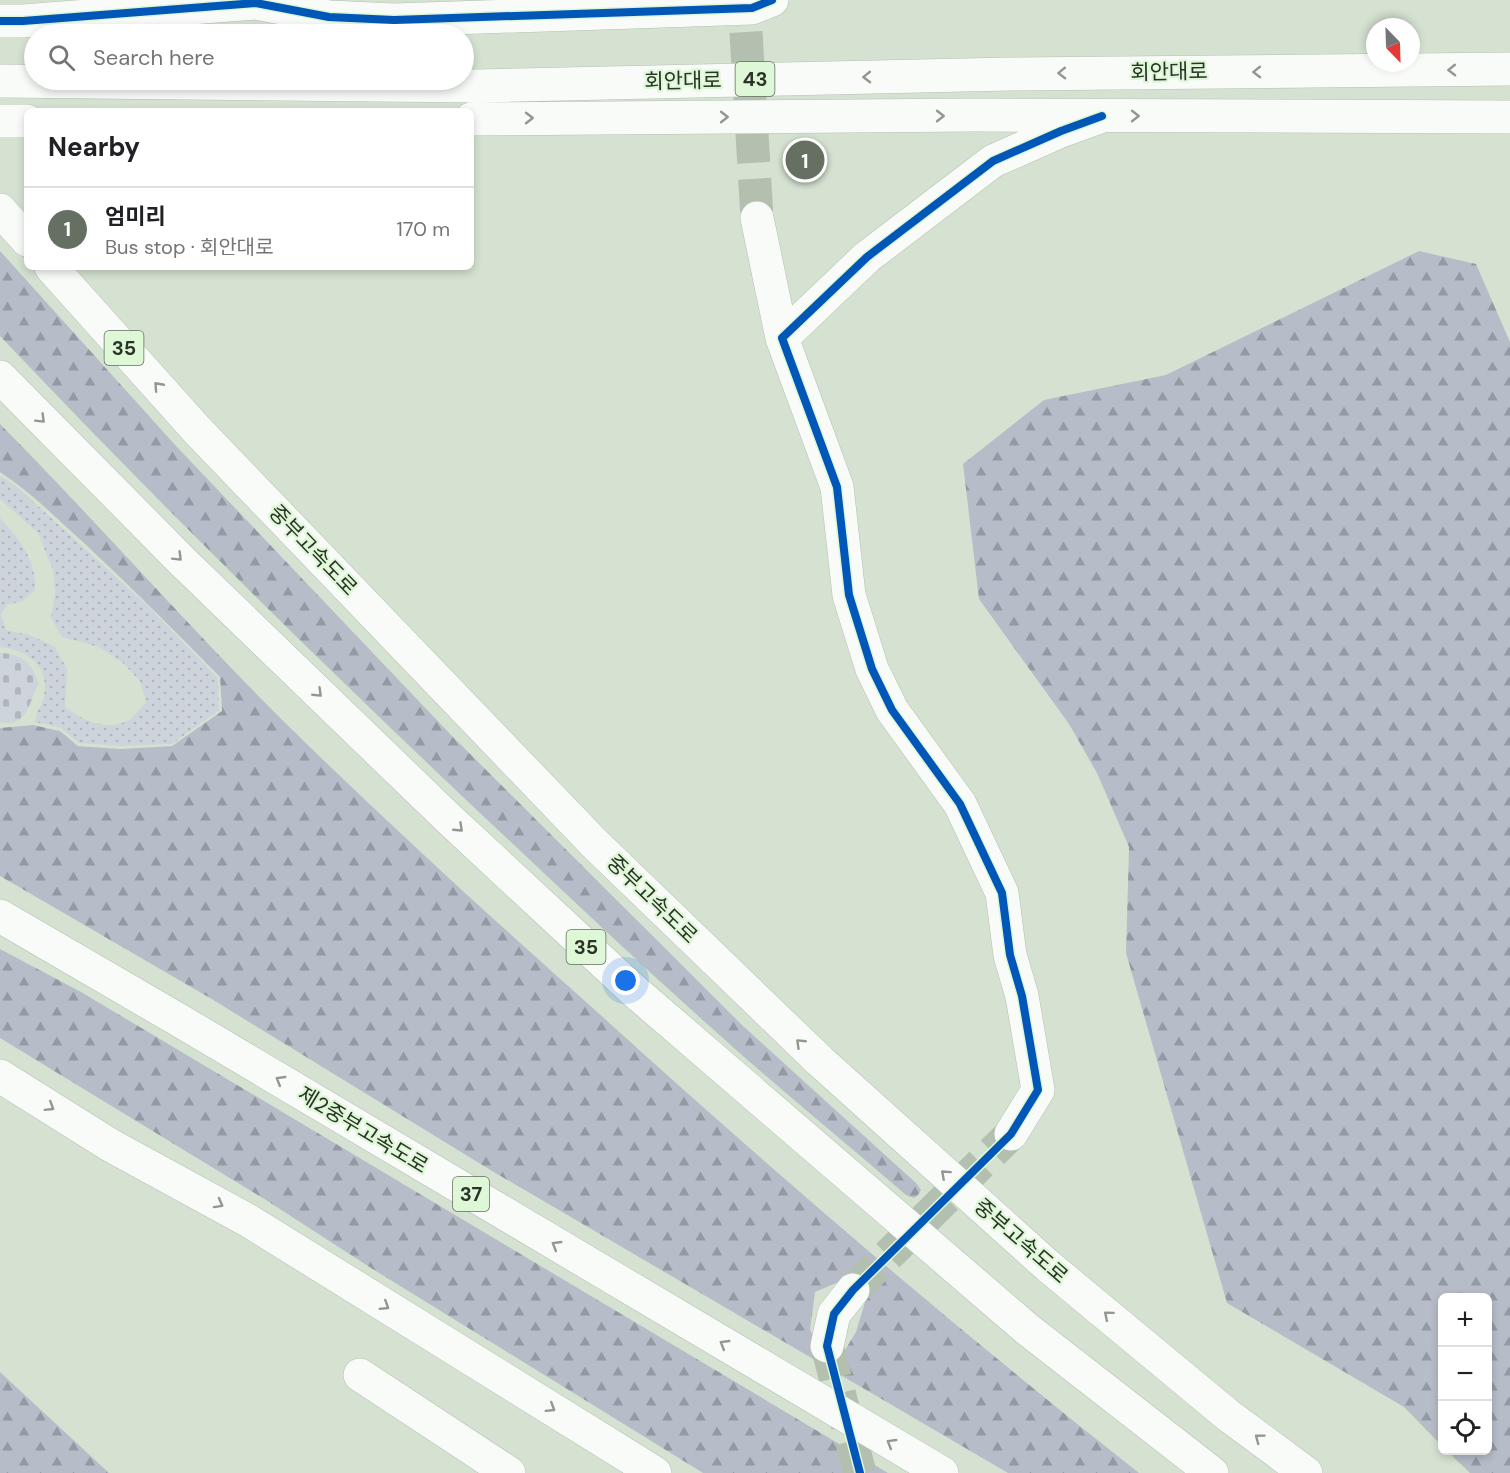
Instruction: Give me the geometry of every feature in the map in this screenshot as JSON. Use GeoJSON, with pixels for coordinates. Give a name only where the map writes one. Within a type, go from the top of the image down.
{"type":"FeatureCollection","features":[{"type":"Feature","properties":{"kind":"main road"},"geometry":{"type":"LineString","coordinates":[[0,21],[256,3],[329,17],[394,20],[754,13]]}},
{"type":"Feature","properties":{"kind":"main road","name":"회안대로"},"geometry":{"type":"LineString","coordinates":[[474,86],[1010,74],[1510,69]]}},
{"type":"Feature","properties":{"kind":"main road","name":"회안대로"},"geometry":{"type":"LineString","coordinates":[[0,81],[24,81]]}},
{"type":"Feature","properties":{"kind":"main road"},"geometry":{"type":"LineString","coordinates":[[782,338],[867,257],[993,161],[1102,116]]}},
{"type":"Feature","properties":{"kind":"main road","name":"회안대로"},"geometry":{"type":"LineString","coordinates":[[474,119],[1510,117]]}},
{"type":"Feature","properties":{"kind":"main road"},"geometry":{"type":"LineString","coordinates":[[0,121],[24,121]]}},
{"type":"Feature","properties":{"kind":"main road"},"geometry":{"type":"LineString","coordinates":[[0,210],[24,237]]}},
{"type":"Feature","properties":{"kind":"main road"},"geometry":{"type":"LineString","coordinates":[[757,218],[782,338],[837,487],[849,595],[872,669],[892,710],[960,804],[1002,893],[1010,956],[1022,996],[1038,1090],[1011,1134]]}},
{"type":"Feature","properties":{"kind":"main road","name":"중부고속도로"},"geometry":{"type":"LineString","coordinates":[[54,270],[197,430],[595,844],[820,1061],[1048,1266],[1229,1416],[1306,1473]]}},
{"type":"Feature","properties":{"kind":"main road","name":"35"},"geometry":{"type":"LineString","coordinates":[[0,377],[200,578],[448,818],[632,989],[1027,1329],[1212,1473]]}},
{"type":"Feature","properties":{"kind":"main road","name":"제2중부고속도로"},"geometry":{"type":"LineString","coordinates":[[0,916],[188,1025],[942,1473]]}},
{"type":"Feature","properties":{"kind":"main road"},"geometry":{"type":"LineString","coordinates":[[0,1076],[110,1145],[249,1221],[655,1473]]}},
{"type":"Feature","properties":{"kind":"main road"},"geometry":{"type":"LineString","coordinates":[[827,1346],[834,1314],[853,1290]]}},
{"type":"Feature","properties":{"kind":"main road"},"geometry":{"type":"LineString","coordinates":[[360,1375],[510,1473]]}},
{"type":"Feature","properties":{"kind":"green space"},"geometry":{"type":"Polygon","coordinates":[[[0,251],[177,447],[451,735],[742,1025],[917,1184],[921,1190],[918,1195],[914,1198],[906,1195],[747,1060],[618,943],[317,657],[62,401],[0,336],[0,251]]]}},
{"type":"Feature","properties":{"kind":"green space"},"geometry":{"type":"Polygon","coordinates":[[[1419,251],[1476,264],[1510,342],[1510,1473],[1470,1473],[1451,1455],[1492,1455],[1492,1293],[1438,1293],[1438,1442],[1404,1407],[1227,1303],[1126,953],[1129,847],[1097,773],[1069,724],[979,599],[963,464],[1044,400],[1166,375],[1419,251]]]}},
{"type":"Feature","properties":{"kind":"green space"},"geometry":{"type":"Polygon","coordinates":[[[0,424],[273,710],[458,886],[801,1193],[1002,1363],[1139,1473],[1008,1473],[492,1171],[210,998],[0,876],[0,728],[33,725],[60,731],[78,746],[120,749],[172,746],[222,711],[220,677],[85,544],[33,497],[0,472],[0,424]],[[843,1280],[815,1292],[810,1330],[817,1343],[842,1355],[856,1332],[866,1299],[843,1280]]]}},
{"type":"Feature","properties":{"kind":"green space"},"geometry":{"type":"Polygon","coordinates":[[[0,476],[17,487],[149,607],[218,678],[219,710],[172,744],[120,746],[79,743],[61,728],[35,722],[45,685],[40,668],[27,655],[10,648],[0,647],[0,518],[14,534],[30,559],[35,579],[35,590],[23,601],[7,605],[1,614],[6,630],[30,635],[55,647],[67,669],[65,707],[87,720],[113,725],[129,720],[146,702],[140,681],[122,662],[99,647],[62,637],[51,618],[55,593],[53,570],[38,533],[0,499],[0,476]]]}},
{"type":"Feature","properties":{"kind":"green space"},"geometry":{"type":"Polygon","coordinates":[[[0,653],[15,655],[26,661],[39,684],[26,713],[16,722],[0,722],[0,653]]]}},
{"type":"Feature","properties":{"kind":"green space"},"geometry":{"type":"Polygon","coordinates":[[[0,949],[81,992],[888,1473],[703,1473],[371,1268],[266,1200],[0,1038],[0,949]]]}},
{"type":"Feature","properties":{"kind":"green space"},"geometry":{"type":"Polygon","coordinates":[[[0,1372],[109,1473],[0,1473],[0,1372]]]}},
{"type":"Feature","properties":{"kind":"tunnel"},"geometry":{"type":"LineString","coordinates":[[746,32],[757,218]]}},
{"type":"Feature","properties":{"kind":"tunnel"},"geometry":{"type":"LineString","coordinates":[[853,1290],[1011,1134]]}},
{"type":"Feature","properties":{"kind":"tunnel"},"geometry":{"type":"LineString","coordinates":[[827,1346],[860,1473]]}},
{"type":"Feature","properties":{"kind":"cycle path"},"geometry":{"type":"LineString","coordinates":[[0,21],[256,3],[329,17],[394,20],[752,8],[772,0]]}},
{"type":"Feature","properties":{"kind":"cycle path"},"geometry":{"type":"LineString","coordinates":[[860,1473],[827,1346],[834,1314],[853,1290],[1011,1134],[1038,1090],[1022,996],[1010,955],[1002,893],[960,804],[892,710],[872,669],[849,595],[837,487],[782,338],[867,257],[993,161],[1102,116]]}},
{"type":"Feature","properties":{"kind":"place","name":"엄미리"},"geometry":{"type":"Point","coordinates":[805,160]}}]}
